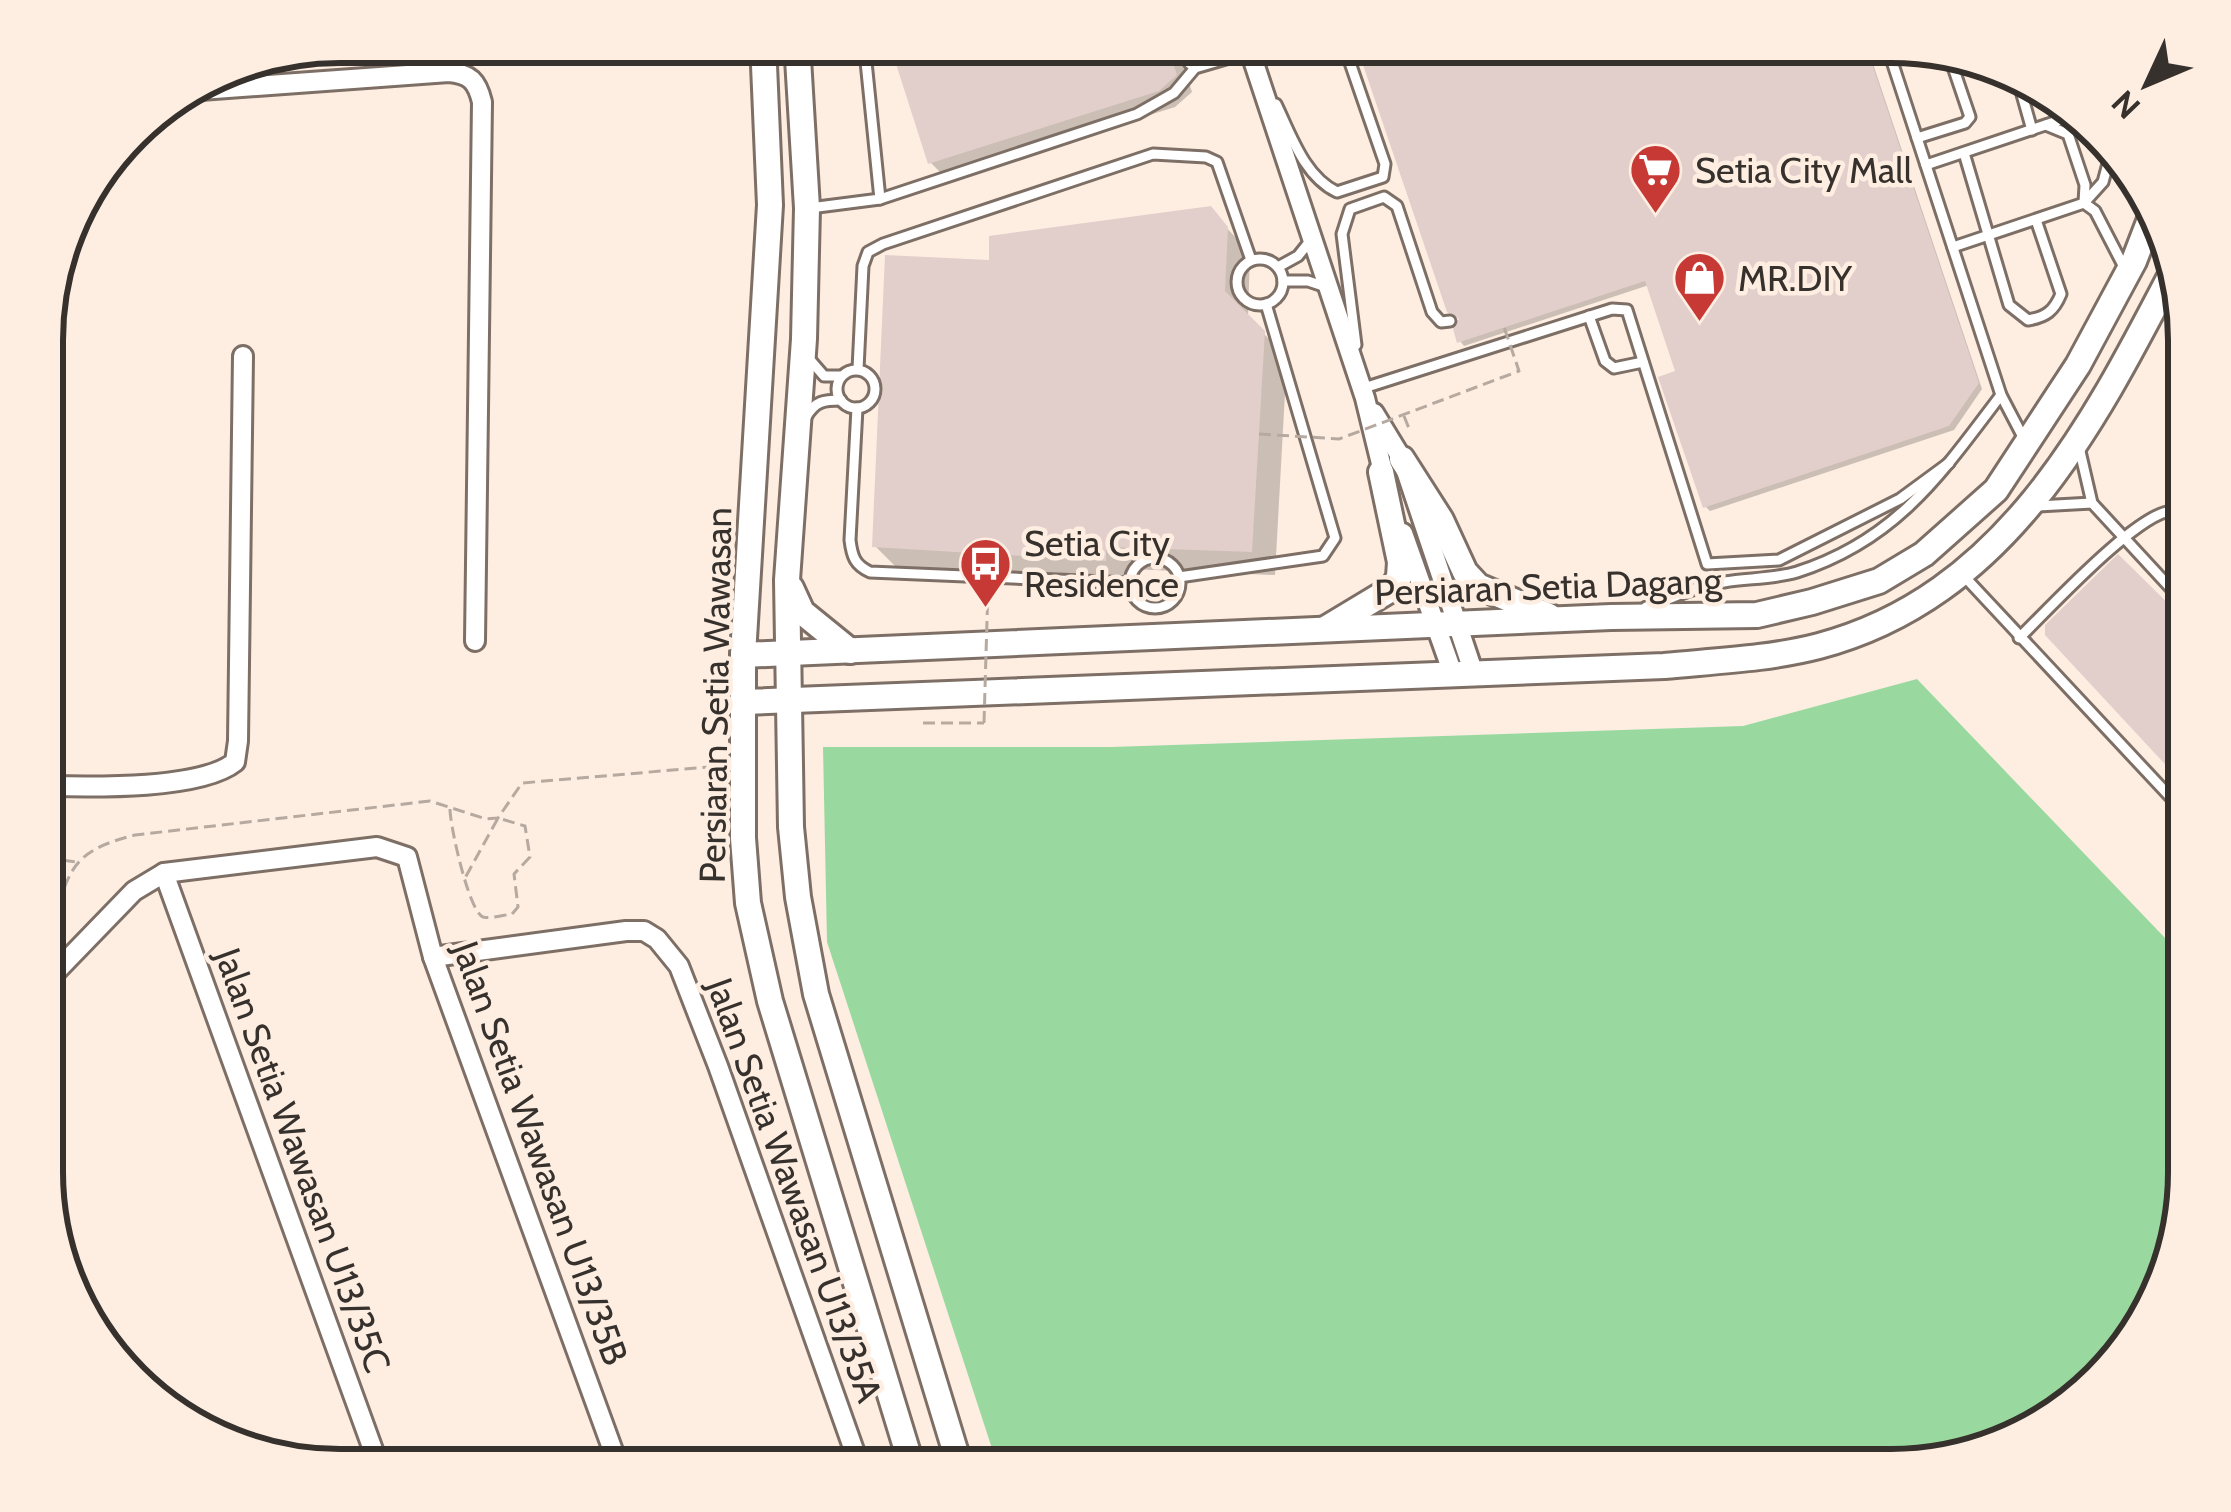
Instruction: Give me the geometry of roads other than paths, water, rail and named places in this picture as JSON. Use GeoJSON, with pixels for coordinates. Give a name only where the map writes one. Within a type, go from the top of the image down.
{"type":"FeatureCollection","features":[{"type":"Feature","properties":{"kind":"street"},"geometry":{"type":"LineString","coordinates":[[1254,63],[1364,394],[1464,674]]}},
{"type":"Feature","properties":{"kind":"street","name":"Persiaran Setia Wawasan"},"geometry":{"type":"LineString","coordinates":[[764,64],[770,206],[743,655],[743,838],[748,904],[907,1449]]}},
{"type":"Feature","properties":{"kind":"street","name":"Persiaran Setia Wawasan"},"geometry":{"type":"LineString","coordinates":[[798,64],[807,208],[804,339],[787,580],[794,850],[815,994],[954,1449]]}},
{"type":"Feature","properties":{"kind":"street"},"geometry":{"type":"LineString","coordinates":[[226,88],[449,72],[466,74],[478,84],[482,101],[475,641]]}},
{"type":"Feature","properties":{"kind":"street","name":"Persiaran Setia Dagang"},"geometry":{"type":"LineString","coordinates":[[743,655],[1611,617],[1757,615],[1879,581],[1924,554],[1996,490],[2078,365],[2145,231]]}},
{"type":"Feature","properties":{"kind":"street"},"geometry":{"type":"LineString","coordinates":[[746,701],[1664,666],[1821,646],[1897,614],[1962,574],[2032,507],[2112,389],[2164,292]]}},
{"type":"Feature","properties":{"kind":"street"},"geometry":{"type":"LineString","coordinates":[[63,786],[107,787],[210,776],[235,762],[243,356]]}},
{"type":"Feature","properties":{"kind":"street"},"geometry":{"type":"LineString","coordinates":[[1392,466],[1441,520],[1465,572],[1478,586],[1557,620]]}},
{"type":"Feature","properties":{"kind":"street"},"geometry":{"type":"LineString","coordinates":[[1322,630],[1393,588],[1400,578],[1392,466]]}},
{"type":"Feature","properties":{"kind":"street"},"geometry":{"type":"LineString","coordinates":[[787,580],[802,612],[850,651]]}},
{"type":"Feature","properties":{"kind":"street"},"geometry":{"type":"LineString","coordinates":[[792,740],[816,712],[846,698]]}},
{"type":"Feature","properties":{"kind":"street","name":"Jalan Setia Wawasan U13/35B"},"geometry":{"type":"LineString","coordinates":[[164,873],[377,847],[406,857],[434,957],[613,1449]]}},
{"type":"Feature","properties":{"kind":"street"},"geometry":{"type":"LineString","coordinates":[[63,963],[134,891],[164,873]]}},
{"type":"Feature","properties":{"kind":"street","name":"Jalan Setia Wawasan U13/35C"},"geometry":{"type":"LineString","coordinates":[[164,873],[373,1449]]}},
{"type":"Feature","properties":{"kind":"street","name":"Jalan Setia Wawasan U13/35A"},"geometry":{"type":"LineString","coordinates":[[434,957],[626,931],[657,939],[679,966],[718,1066],[853,1449]]}},
{"type":"Feature","properties":{"kind":"lane"},"geometry":{"type":"LineString","coordinates":[[1190,63],[1196,68]]}},
{"type":"Feature","properties":{"kind":"lane"},"geometry":{"type":"LineString","coordinates":[[807,208],[880,199],[1137,114],[1174,93],[1196,68],[1208,63]]}},
{"type":"Feature","properties":{"kind":"lane"},"geometry":{"type":"LineString","coordinates":[[1257,63],[1304,162],[1337,192],[1383,177],[1386,171],[1349,63]]}},
{"type":"Feature","properties":{"kind":"lane"},"geometry":{"type":"LineString","coordinates":[[1893,63],[2001,395],[2026,444]]}},
{"type":"Feature","properties":{"kind":"lane"},"geometry":{"type":"LineString","coordinates":[[866,64],[880,199]]}},
{"type":"Feature","properties":{"kind":"lane"},"geometry":{"type":"LineString","coordinates":[[1917,138],[1965,123],[1970,117],[1954,70]]}},
{"type":"Feature","properties":{"kind":"lane"},"geometry":{"type":"LineString","coordinates":[[2023,98],[2032,130]]}},
{"type":"Feature","properties":{"kind":"lane"},"geometry":{"type":"LineString","coordinates":[[1926,165],[2059,120]]}},
{"type":"Feature","properties":{"kind":"lane"},"geometry":{"type":"LineString","coordinates":[[2046,125],[2068,134],[2085,185],[2084,203],[2110,238],[2127,274]]}},
{"type":"Feature","properties":{"kind":"lane"},"geometry":{"type":"LineString","coordinates":[[1964,153],[2009,305],[2028,320],[2043,317],[2061,294],[2036,220]]}},
{"type":"Feature","properties":{"kind":"lane"},"geometry":{"type":"LineString","coordinates":[[858,369],[863,266],[868,252],[1153,154],[1207,157],[1217,162],[1251,260]]}},
{"type":"Feature","properties":{"kind":"lane"},"geometry":{"type":"LineString","coordinates":[[1953,247],[2084,203],[2103,182],[2107,167]]}},
{"type":"Feature","properties":{"kind":"lane"},"geometry":{"type":"LineString","coordinates":[[1450,321],[1441,322],[1432,312],[1397,206],[1384,197],[1350,209],[1344,220],[1342,247],[1364,394],[1589,316],[1627,310],[1707,564],[1779,560],[1900,500],[1949,463]]}},
{"type":"Feature","properties":{"kind":"lane"},"geometry":{"type":"LineString","coordinates":[[1278,267],[1298,256],[1312,238]]}},
{"type":"Feature","properties":{"kind":"lane"},"geometry":{"type":"LineString","coordinates":[[1265,259],[1278,267],[1283,281],[1278,296],[1266,304],[1251,303],[1237,285],[1239,270],[1251,260],[1265,259]]}},
{"type":"Feature","properties":{"kind":"lane"},"geometry":{"type":"LineString","coordinates":[[1283,281],[1308,280],[1329,289]]}},
{"type":"Feature","properties":{"kind":"lane"},"geometry":{"type":"LineString","coordinates":[[1180,577],[1323,556],[1336,538],[1266,304]]}},
{"type":"Feature","properties":{"kind":"lane"},"geometry":{"type":"LineString","coordinates":[[1589,316],[1605,362],[1614,368],[1643,362]]}},
{"type":"Feature","properties":{"kind":"lane"},"geometry":{"type":"LineString","coordinates":[[804,339],[816,371],[824,376],[858,369],[870,375],[876,386],[873,399],[856,408]]}},
{"type":"Feature","properties":{"kind":"lane"},"geometry":{"type":"LineString","coordinates":[[841,376],[837,388],[841,400]]}},
{"type":"Feature","properties":{"kind":"lane"},"geometry":{"type":"LineString","coordinates":[[1611,617],[1722,582],[1762,580],[1838,556],[1905,514],[2001,395]]}},
{"type":"Feature","properties":{"kind":"lane"},"geometry":{"type":"LineString","coordinates":[[797,441],[813,406],[823,400],[841,400],[856,408]]}},
{"type":"Feature","properties":{"kind":"lane"},"geometry":{"type":"LineString","coordinates":[[856,408],[850,541],[851,555],[859,567],[870,572],[1130,583]]}},
{"type":"Feature","properties":{"kind":"lane"},"geometry":{"type":"LineString","coordinates":[[2077,440],[2092,502],[2167,583]]}},
{"type":"Feature","properties":{"kind":"lane"},"geometry":{"type":"LineString","coordinates":[[2032,507],[2092,502]]}},
{"type":"Feature","properties":{"kind":"lane"},"geometry":{"type":"LineString","coordinates":[[2019,638],[2125,536],[2167,510]]}},
{"type":"Feature","properties":{"kind":"lane"},"geometry":{"type":"LineString","coordinates":[[1156,558],[1171,564],[1180,577],[1178,594],[1158,608],[1141,604],[1130,583],[1135,568],[1156,558]]}},
{"type":"Feature","properties":{"kind":"lane"},"geometry":{"type":"LineString","coordinates":[[1962,574],[2167,793]]}},
{"type":"Feature","properties":{"kind":"place","name":"Setia City Mall"},"geometry":{"type":"Point","coordinates":[1656,216]}},
{"type":"Feature","properties":{"kind":"place","name":"MR.DIY"},"geometry":{"type":"Point","coordinates":[1699,324]}},
{"type":"Feature","properties":{"kind":"place","name":"Setia City Residence"},"geometry":{"type":"Point","coordinates":[985,610]}}]}
